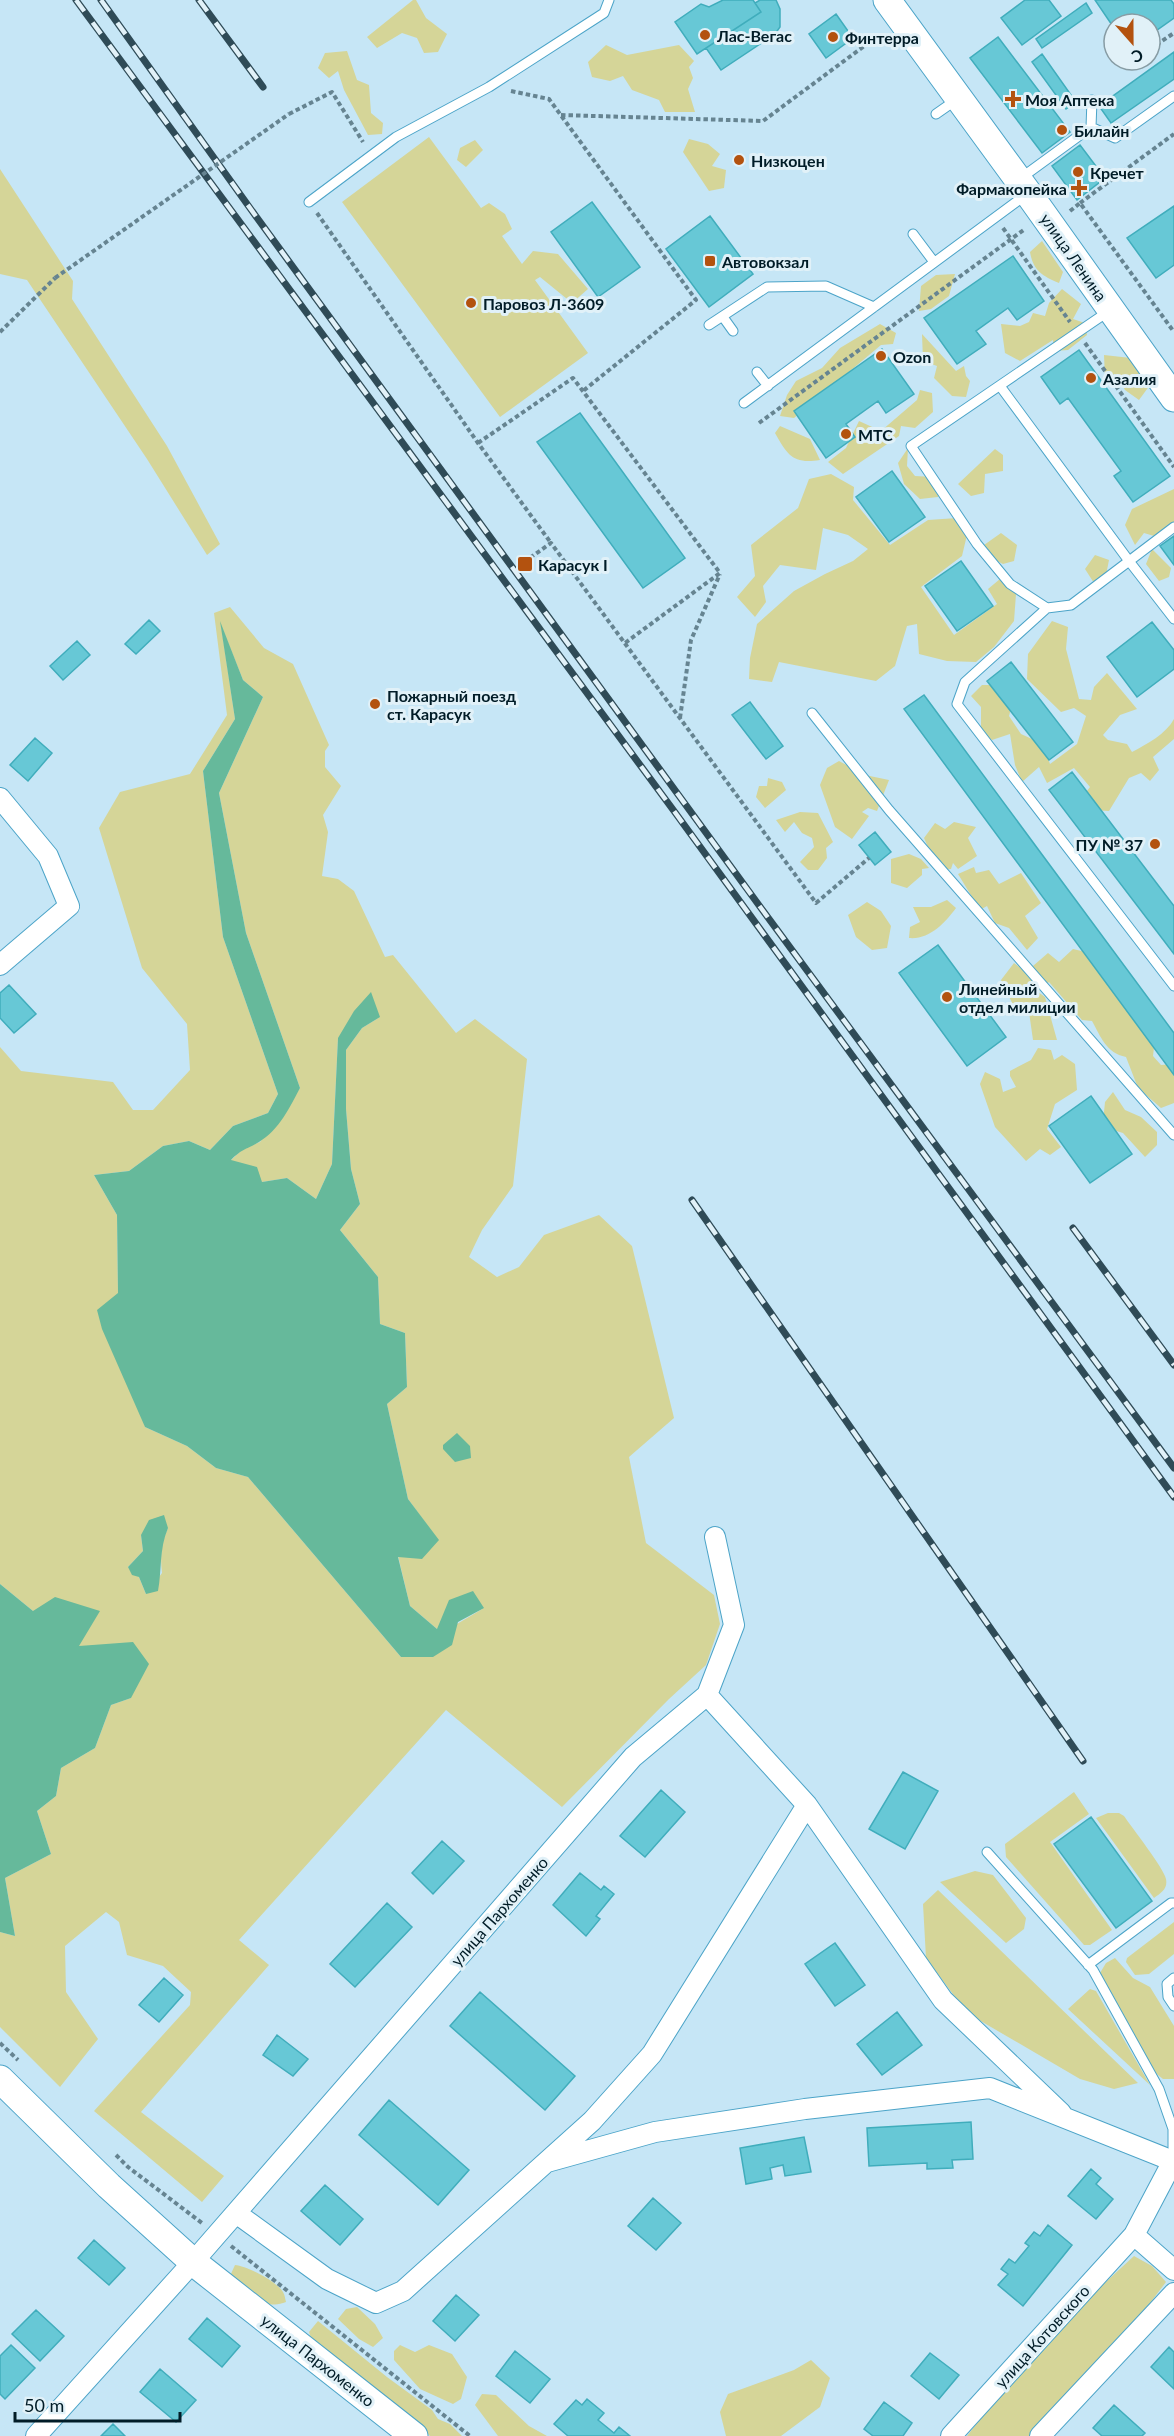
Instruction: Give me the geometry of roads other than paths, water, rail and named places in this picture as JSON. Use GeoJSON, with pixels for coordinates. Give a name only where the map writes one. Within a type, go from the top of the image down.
{"type":"FeatureCollection","features":[{"type":"Feature","properties":{"kind":"street","name":"улица Ленина"},"geometry":{"type":"LineString","coordinates":[[887,0],[924,43],[959,98],[1174,398]]}},
{"type":"Feature","properties":{"kind":"street"},"geometry":{"type":"LineString","coordinates":[[0,798],[48,856],[69,906],[0,964]]}},
{"type":"Feature","properties":{"kind":"street","name":"улица Пархоменко"},"geometry":{"type":"LineString","coordinates":[[193,2262],[633,1757],[707,1695],[734,1625],[715,1537]]}},
{"type":"Feature","properties":{"kind":"street"},"geometry":{"type":"LineString","coordinates":[[707,1695],[807,1805],[943,2000],[1067,2119]]}},
{"type":"Feature","properties":{"kind":"street"},"geometry":{"type":"LineString","coordinates":[[236,2213],[327,2279],[376,2303],[403,2291],[592,2121],[652,2054],[807,1805]]}},
{"type":"Feature","properties":{"kind":"street","name":"улица Пархоменко"},"geometry":{"type":"LineString","coordinates":[[0,2079],[109,2186],[193,2262],[414,2436]]}},
{"type":"Feature","properties":{"kind":"street"},"geometry":{"type":"LineString","coordinates":[[547,2162],[655,2132],[805,2109],[990,2088],[1173,2161]]}},
{"type":"Feature","properties":{"kind":"street","name":"улица Котовского"},"geometry":{"type":"LineString","coordinates":[[951,2436],[1134,2235],[1173,2161]]}},
{"type":"Feature","properties":{"kind":"street"},"geometry":{"type":"LineString","coordinates":[[1134,2235],[1174,2270]]}},
{"type":"Feature","properties":{"kind":"street"},"geometry":{"type":"LineString","coordinates":[[36,2436],[193,2262]]}},
{"type":"Feature","properties":{"kind":"street"},"geometry":{"type":"LineString","coordinates":[[1040,2436],[1174,2293]]}},
{"type":"Feature","properties":{"kind":"lane"},"geometry":{"type":"LineString","coordinates":[[309,202],[396,137],[489,87],[604,13],[609,0]]}},
{"type":"Feature","properties":{"kind":"lane"},"geometry":{"type":"LineString","coordinates":[[1091,127],[1115,138],[1174,96]]}},
{"type":"Feature","properties":{"kind":"lane"},"geometry":{"type":"LineString","coordinates":[[936,114],[959,98]]}},
{"type":"Feature","properties":{"kind":"lane"},"geometry":{"type":"LineString","coordinates":[[744,403],[934,262],[1024,186],[1091,127],[1092,100]]}},
{"type":"Feature","properties":{"kind":"lane"},"geometry":{"type":"LineString","coordinates":[[912,234],[934,262]]}},
{"type":"Feature","properties":{"kind":"lane"},"geometry":{"type":"LineString","coordinates":[[709,326],[767,287],[826,286],[874,307]]}},
{"type":"Feature","properties":{"kind":"lane"},"geometry":{"type":"LineString","coordinates":[[1047,608],[1010,584],[977,544],[912,446],[1111,310]]}},
{"type":"Feature","properties":{"kind":"lane"},"geometry":{"type":"LineString","coordinates":[[723,317],[733,331]]}},
{"type":"Feature","properties":{"kind":"lane"},"geometry":{"type":"LineString","coordinates":[[757,372],[768,386]]}},
{"type":"Feature","properties":{"kind":"lane"},"geometry":{"type":"LineString","coordinates":[[1000,386],[1174,619]]}},
{"type":"Feature","properties":{"kind":"lane"},"geometry":{"type":"LineString","coordinates":[[1174,527],[1071,604],[1047,608],[965,682],[957,704],[1174,986]]}},
{"type":"Feature","properties":{"kind":"lane"},"geometry":{"type":"LineString","coordinates":[[812,713],[889,810],[1174,1134]]}},
{"type":"Feature","properties":{"kind":"lane"},"geometry":{"type":"LineString","coordinates":[[987,1852],[1088,1965],[1159,2089],[1173,2129],[1173,2161]]}},
{"type":"Feature","properties":{"kind":"lane"},"geometry":{"type":"LineString","coordinates":[[1088,1965],[1174,1903]]}},
{"type":"Feature","properties":{"kind":"lane"},"geometry":{"type":"LineString","coordinates":[[1060,1952],[1069,1944]]}},
{"type":"Feature","properties":{"kind":"lane"},"geometry":{"type":"LineString","coordinates":[[1174,1978],[1167,1984],[1168,1997],[1174,2006]]}},
{"type":"Feature","properties":{"kind":"railway"},"geometry":{"type":"LineString","coordinates":[[76,0],[674,811],[1174,1497]]}},
{"type":"Feature","properties":{"kind":"railway"},"geometry":{"type":"LineString","coordinates":[[101,0],[255,215],[761,908],[1174,1468]]}},
{"type":"Feature","properties":{"kind":"railway"},"geometry":{"type":"LineString","coordinates":[[199,0],[263,87]]}},
{"type":"Feature","properties":{"kind":"railway"},"geometry":{"type":"LineString","coordinates":[[692,1200],[1083,1761]]}},
{"type":"Feature","properties":{"kind":"railway"},"geometry":{"type":"LineString","coordinates":[[1073,1228],[1174,1365]]}},
{"type":"Feature","properties":{"kind":"place","name":"Лас-Вегас"},"geometry":{"type":"Point","coordinates":[705,35]}},
{"type":"Feature","properties":{"kind":"place","name":"Финтерра"},"geometry":{"type":"Point","coordinates":[833,37]}},
{"type":"Feature","properties":{"kind":"place","name":"Моя Аптека"},"geometry":{"type":"Point","coordinates":[1013,99]}},
{"type":"Feature","properties":{"kind":"place","name":"Билайн"},"geometry":{"type":"Point","coordinates":[1062,130]}},
{"type":"Feature","properties":{"kind":"place","name":"Низкоцен"},"geometry":{"type":"Point","coordinates":[739,160]}},
{"type":"Feature","properties":{"kind":"place","name":"Кречет"},"geometry":{"type":"Point","coordinates":[1078,172]}},
{"type":"Feature","properties":{"kind":"place","name":"Фармакопейка"},"geometry":{"type":"Point","coordinates":[1079,188]}},
{"type":"Feature","properties":{"kind":"place","name":"Автовокзал"},"geometry":{"type":"Point","coordinates":[710,261]}},
{"type":"Feature","properties":{"kind":"place","name":"Паровоз Л-3609"},"geometry":{"type":"Point","coordinates":[471,303]}},
{"type":"Feature","properties":{"kind":"place","name":"Ozon"},"geometry":{"type":"Point","coordinates":[881,356]}},
{"type":"Feature","properties":{"kind":"place","name":"Азалия"},"geometry":{"type":"Point","coordinates":[1091,378]}},
{"type":"Feature","properties":{"kind":"place","name":"МТС"},"geometry":{"type":"Point","coordinates":[846,434]}},
{"type":"Feature","properties":{"kind":"place","name":"Карасук I"},"geometry":{"type":"Point","coordinates":[525,564]}},
{"type":"Feature","properties":{"kind":"place","name":"Пожарный поезд ст. Карасук"},"geometry":{"type":"Point","coordinates":[375,704]}},
{"type":"Feature","properties":{"kind":"place","name":"ПУ № 37"},"geometry":{"type":"Point","coordinates":[1155,844]}},
{"type":"Feature","properties":{"kind":"place","name":"Линейный отдел милиции"},"geometry":{"type":"Point","coordinates":[947,997]}}]}
